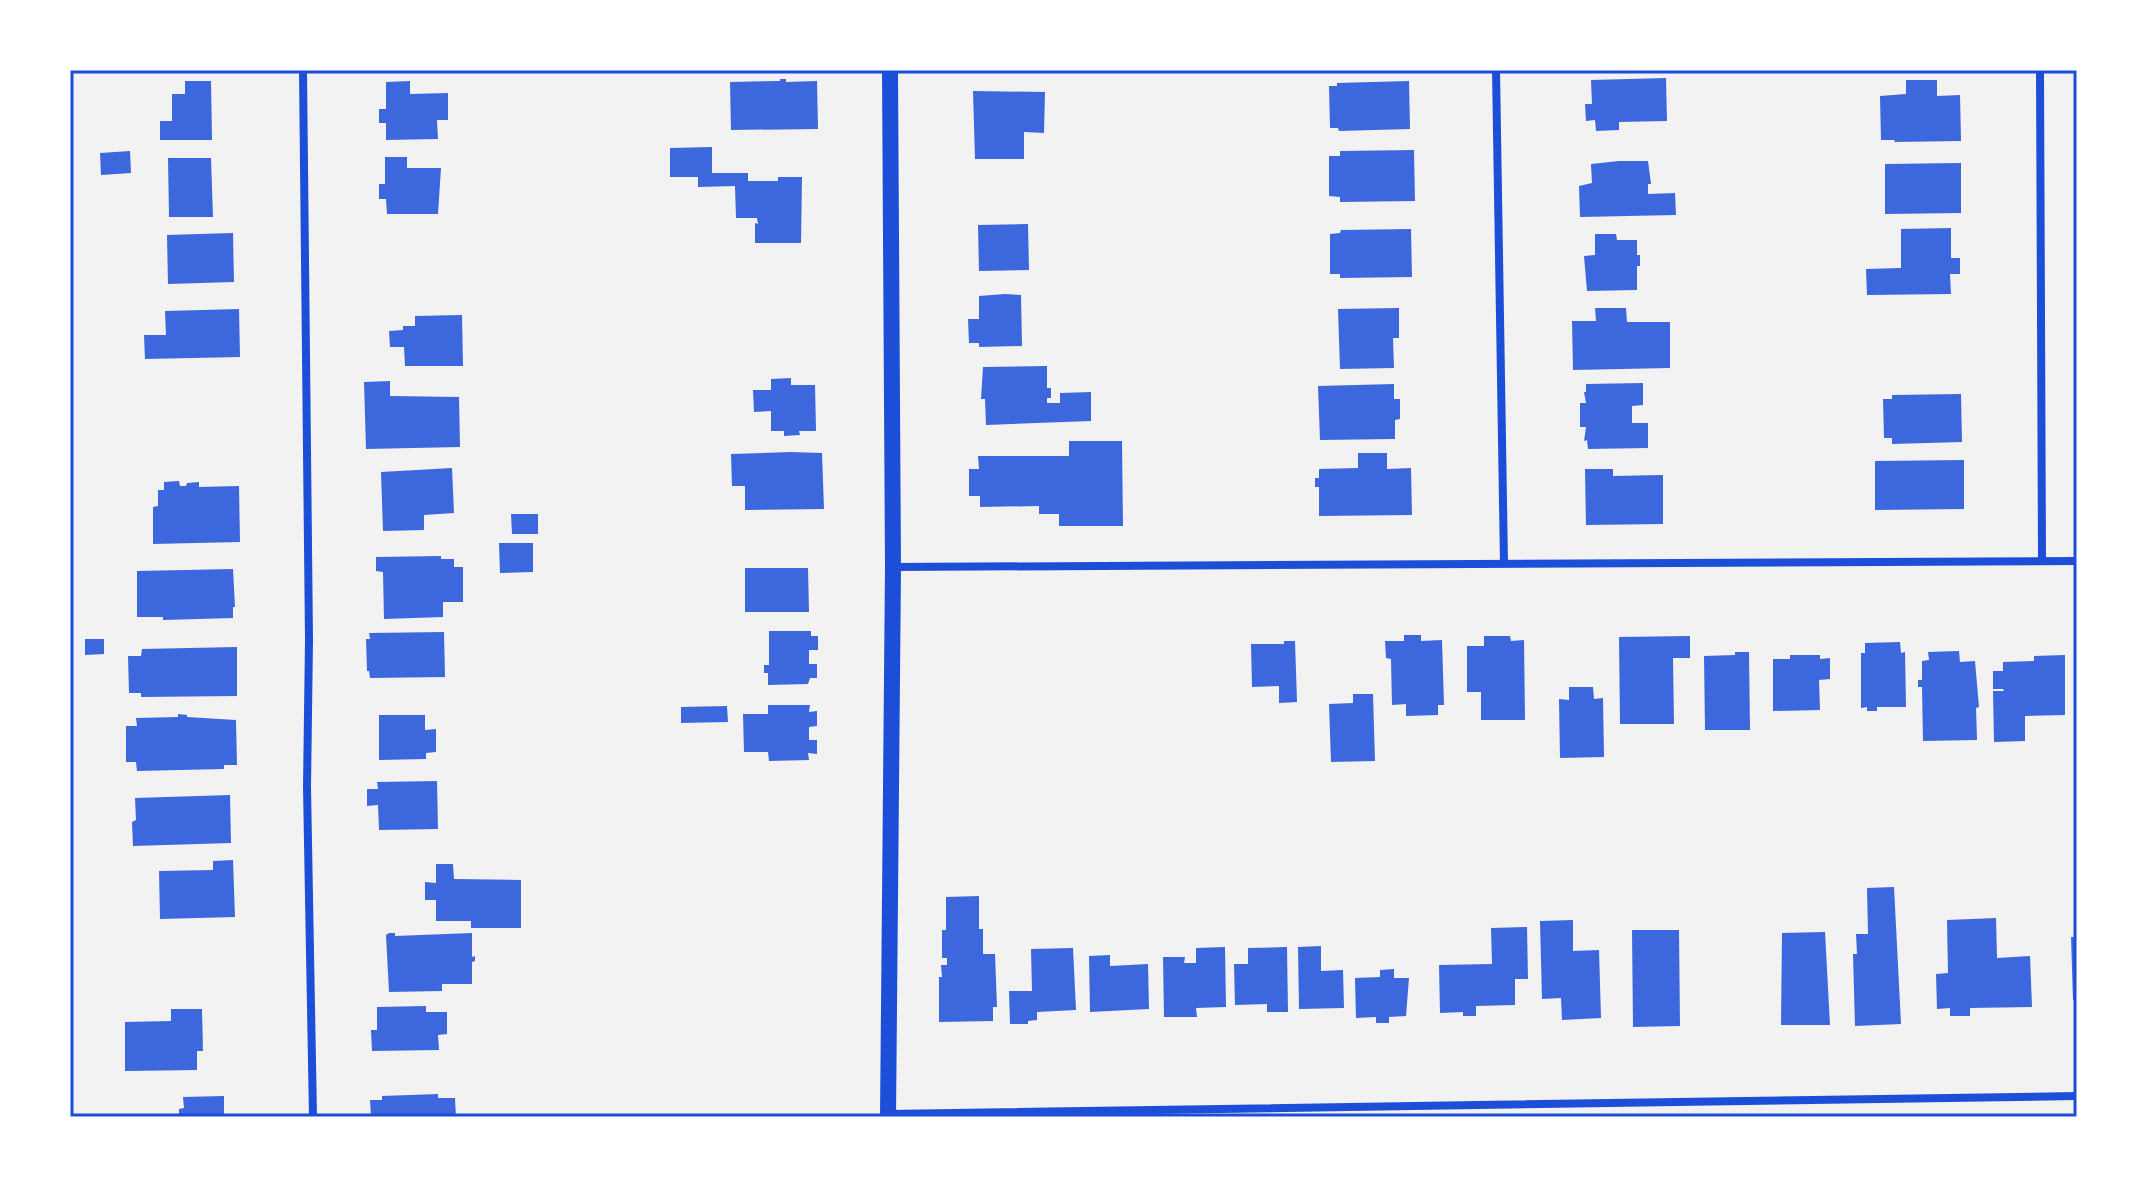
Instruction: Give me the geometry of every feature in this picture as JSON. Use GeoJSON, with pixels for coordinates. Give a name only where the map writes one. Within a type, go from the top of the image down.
{"type":"FeatureCollection","features":[{"type":"Feature","properties":{"kind":"main road"},"geometry":{"type":"LineString","coordinates":[[888,1115],[893,567],[890,70]]}},
{"type":"Feature","properties":{"kind":"street"},"geometry":{"type":"LineString","coordinates":[[303,70],[309,640],[307,787],[313,1117]]}},
{"type":"Feature","properties":{"kind":"street"},"geometry":{"type":"LineString","coordinates":[[1496,70],[1504,563]]}},
{"type":"Feature","properties":{"kind":"street"},"geometry":{"type":"LineString","coordinates":[[2040,70],[2042,561]]}},
{"type":"Feature","properties":{"kind":"street"},"geometry":{"type":"LineString","coordinates":[[893,567],[2077,561]]}},
{"type":"Feature","properties":{"kind":"street"},"geometry":{"type":"LineString","coordinates":[[888,1115],[2077,1096]]}},
{"type":"Feature","properties":{"kind":"building"},"geometry":{"type":"Polygon","coordinates":[[[1666,78],[1667,121],[1619,122],[1619,130],[1596,131],[1595,120],[1586,121],[1585,104],[1592,104],[1591,80],[1666,78]]]}},
{"type":"Feature","properties":{"kind":"building"},"geometry":{"type":"Polygon","coordinates":[[[786,79],[786,82],[817,81],[818,129],[731,130],[730,82],[786,79]]]}},
{"type":"Feature","properties":{"kind":"building"},"geometry":{"type":"Polygon","coordinates":[[[1906,80],[1937,80],[1937,96],[1960,95],[1961,141],[1881,140],[1880,96],[1906,94],[1906,80]]]}},
{"type":"Feature","properties":{"kind":"building"},"geometry":{"type":"Polygon","coordinates":[[[185,81],[211,81],[212,140],[160,140],[160,121],[172,121],[172,94],[185,94],[185,81]]]}},
{"type":"Feature","properties":{"kind":"building"},"geometry":{"type":"Polygon","coordinates":[[[410,81],[410,94],[448,93],[448,120],[437,120],[438,139],[386,140],[386,123],[379,123],[379,109],[386,109],[386,82],[410,81]]]}},
{"type":"Feature","properties":{"kind":"building"},"geometry":{"type":"Polygon","coordinates":[[[1409,81],[1410,129],[1339,131],[1338,128],[1330,128],[1329,86],[1337,86],[1337,83],[1409,81]]]}},
{"type":"Feature","properties":{"kind":"building"},"geometry":{"type":"Polygon","coordinates":[[[973,91],[1045,92],[1044,133],[1024,132],[1024,159],[975,159],[973,91]]]}},
{"type":"Feature","properties":{"kind":"building"},"geometry":{"type":"Polygon","coordinates":[[[712,147],[712,173],[748,173],[748,181],[802,177],[801,243],[755,243],[757,218],[736,218],[735,186],[698,187],[698,177],[670,177],[670,148],[712,147]]]}},
{"type":"Feature","properties":{"kind":"building"},"geometry":{"type":"Polygon","coordinates":[[[1414,150],[1415,201],[1340,202],[1340,197],[1329,196],[1329,156],[1340,156],[1340,151],[1414,150]]]}},
{"type":"Feature","properties":{"kind":"building"},"geometry":{"type":"Polygon","coordinates":[[[130,151],[131,173],[101,175],[100,153],[130,151]]]}},
{"type":"Feature","properties":{"kind":"building"},"geometry":{"type":"Polygon","coordinates":[[[385,157],[407,157],[407,168],[441,168],[438,214],[387,214],[386,199],[379,199],[379,184],[385,184],[385,157]]]}},
{"type":"Feature","properties":{"kind":"building"},"geometry":{"type":"Polygon","coordinates":[[[168,158],[211,158],[213,217],[169,217],[168,158]]]}},
{"type":"Feature","properties":{"kind":"building"},"geometry":{"type":"Polygon","coordinates":[[[1648,161],[1651,184],[1648,184],[1648,194],[1675,193],[1676,215],[1580,217],[1579,186],[1592,183],[1591,164],[1648,161]]]}},
{"type":"Feature","properties":{"kind":"building"},"geometry":{"type":"Polygon","coordinates":[[[1961,163],[1961,213],[1885,214],[1885,164],[1961,163]]]}},
{"type":"Feature","properties":{"kind":"building"},"geometry":{"type":"Polygon","coordinates":[[[1028,224],[1029,270],[979,271],[978,225],[1028,224]]]}},
{"type":"Feature","properties":{"kind":"building"},"geometry":{"type":"Polygon","coordinates":[[[1951,228],[1951,258],[1960,258],[1960,274],[1950,274],[1951,294],[1867,295],[1866,269],[1901,268],[1901,229],[1951,228]]]}},
{"type":"Feature","properties":{"kind":"building"},"geometry":{"type":"Polygon","coordinates":[[[1411,229],[1412,277],[1340,278],[1340,274],[1330,274],[1330,234],[1340,233],[1341,230],[1411,229]]]}},
{"type":"Feature","properties":{"kind":"building"},"geometry":{"type":"Polygon","coordinates":[[[233,233],[234,282],[168,284],[167,235],[233,233]]]}},
{"type":"Feature","properties":{"kind":"building"},"geometry":{"type":"Polygon","coordinates":[[[1595,234],[1616,234],[1617,240],[1637,240],[1640,266],[1637,266],[1637,290],[1587,291],[1584,256],[1595,255],[1595,234]]]}},
{"type":"Feature","properties":{"kind":"building"},"geometry":{"type":"Polygon","coordinates":[[[1021,295],[1022,346],[979,347],[979,343],[969,343],[968,319],[979,319],[979,296],[1021,295]]]}},
{"type":"Feature","properties":{"kind":"building"},"geometry":{"type":"Polygon","coordinates":[[[1399,308],[1399,338],[1393,338],[1394,368],[1340,369],[1338,309],[1399,308]]]}},
{"type":"Feature","properties":{"kind":"building"},"geometry":{"type":"Polygon","coordinates":[[[1595,308],[1626,308],[1627,322],[1670,322],[1670,368],[1573,370],[1572,321],[1596,321],[1595,308]]]}},
{"type":"Feature","properties":{"kind":"building"},"geometry":{"type":"Polygon","coordinates":[[[239,309],[240,357],[145,359],[144,335],[166,335],[165,311],[239,309]]]}},
{"type":"Feature","properties":{"kind":"building"},"geometry":{"type":"Polygon","coordinates":[[[462,315],[463,366],[405,366],[404,347],[390,347],[389,331],[415,326],[415,316],[462,315]]]}},
{"type":"Feature","properties":{"kind":"building"},"geometry":{"type":"Polygon","coordinates":[[[1047,366],[1047,388],[1051,388],[1051,398],[1047,398],[1047,403],[1060,403],[1060,393],[1091,392],[1091,421],[986,425],[985,399],[981,399],[983,367],[1047,366]]]}},
{"type":"Feature","properties":{"kind":"building"},"geometry":{"type":"Polygon","coordinates":[[[791,378],[791,385],[815,385],[816,431],[799,431],[800,435],[784,436],[784,431],[771,431],[771,411],[754,412],[753,390],[771,390],[771,379],[791,378]]]}},
{"type":"Feature","properties":{"kind":"building"},"geometry":{"type":"Polygon","coordinates":[[[390,381],[390,396],[459,397],[460,447],[366,449],[364,382],[390,381]]]}},
{"type":"Feature","properties":{"kind":"building"},"geometry":{"type":"Polygon","coordinates":[[[1643,383],[1643,405],[1632,406],[1632,423],[1648,423],[1648,448],[1588,449],[1587,440],[1584,441],[1586,427],[1580,427],[1580,403],[1586,403],[1586,384],[1643,383]]]}},
{"type":"Feature","properties":{"kind":"building"},"geometry":{"type":"Polygon","coordinates":[[[1394,384],[1394,399],[1400,399],[1400,419],[1395,420],[1395,439],[1320,440],[1318,386],[1394,384]]]}},
{"type":"Feature","properties":{"kind":"building"},"geometry":{"type":"Polygon","coordinates":[[[1961,394],[1962,442],[1892,444],[1892,438],[1884,438],[1883,399],[1892,399],[1892,395],[1961,394]]]}},
{"type":"Feature","properties":{"kind":"building"},"geometry":{"type":"Polygon","coordinates":[[[1069,441],[1122,441],[1123,526],[1059,526],[1059,514],[1039,514],[1039,506],[980,507],[980,496],[969,496],[969,469],[979,469],[978,456],[1069,456],[1069,441]]]}},
{"type":"Feature","properties":{"kind":"building"},"geometry":{"type":"Polygon","coordinates":[[[822,453],[824,509],[745,510],[745,486],[732,486],[731,454],[822,453]]]}},
{"type":"Feature","properties":{"kind":"building"},"geometry":{"type":"Polygon","coordinates":[[[1358,453],[1387,453],[1387,469],[1411,468],[1412,515],[1319,516],[1319,487],[1315,487],[1315,478],[1319,478],[1319,469],[1358,468],[1358,453]]]}},
{"type":"Feature","properties":{"kind":"building"},"geometry":{"type":"Polygon","coordinates":[[[1964,460],[1964,509],[1875,510],[1875,461],[1964,460]]]}},
{"type":"Feature","properties":{"kind":"building"},"geometry":{"type":"Polygon","coordinates":[[[452,468],[454,513],[424,515],[424,530],[383,531],[381,472],[452,468]]]}},
{"type":"Feature","properties":{"kind":"building"},"geometry":{"type":"Polygon","coordinates":[[[1585,469],[1613,469],[1613,476],[1663,475],[1663,524],[1586,525],[1585,469]]]}},
{"type":"Feature","properties":{"kind":"building"},"geometry":{"type":"Polygon","coordinates":[[[179,481],[180,486],[199,482],[199,487],[239,486],[240,542],[153,544],[153,507],[158,506],[158,490],[164,490],[164,482],[179,481]]]}},
{"type":"Feature","properties":{"kind":"building"},"geometry":{"type":"Polygon","coordinates":[[[511,514],[538,514],[538,534],[512,534],[511,514]]]}},
{"type":"Feature","properties":{"kind":"building"},"geometry":{"type":"Polygon","coordinates":[[[499,543],[533,543],[533,572],[500,573],[499,543]]]}},
{"type":"Feature","properties":{"kind":"building"},"geometry":{"type":"Polygon","coordinates":[[[441,556],[441,559],[454,559],[454,567],[463,567],[463,602],[443,602],[443,617],[384,619],[383,572],[376,571],[376,557],[441,556]]]}},
{"type":"Feature","properties":{"kind":"building"},"geometry":{"type":"Polygon","coordinates":[[[745,568],[808,568],[809,612],[745,612],[745,568]]]}},
{"type":"Feature","properties":{"kind":"building"},"geometry":{"type":"Polygon","coordinates":[[[233,569],[233,618],[163,620],[163,617],[137,617],[137,571],[233,569]]]}},
{"type":"Feature","properties":{"kind":"building"},"geometry":{"type":"Polygon","coordinates":[[[769,631],[811,631],[811,636],[818,636],[818,650],[809,650],[809,664],[817,664],[817,678],[810,678],[808,684],[768,685],[764,665],[769,665],[769,631]]]}},
{"type":"Feature","properties":{"kind":"building"},"geometry":{"type":"Polygon","coordinates":[[[444,632],[445,677],[370,678],[366,639],[370,639],[369,633],[444,632]]]}},
{"type":"Feature","properties":{"kind":"building"},"geometry":{"type":"Polygon","coordinates":[[[1404,635],[1421,635],[1421,641],[1442,640],[1444,705],[1438,705],[1438,715],[1406,716],[1406,704],[1392,705],[1391,659],[1386,658],[1385,641],[1404,641],[1404,635]]]}},
{"type":"Feature","properties":{"kind":"building"},"geometry":{"type":"Polygon","coordinates":[[[1484,636],[1510,636],[1511,641],[1524,640],[1525,720],[1481,720],[1481,692],[1467,692],[1467,646],[1484,646],[1484,636]]]}},
{"type":"Feature","properties":{"kind":"building"},"geometry":{"type":"Polygon","coordinates":[[[1690,636],[1690,658],[1673,658],[1674,724],[1620,724],[1619,637],[1690,636]]]}},
{"type":"Feature","properties":{"kind":"building"},"geometry":{"type":"Polygon","coordinates":[[[85,639],[104,639],[104,654],[85,655],[85,639]]]}},
{"type":"Feature","properties":{"kind":"building"},"geometry":{"type":"Polygon","coordinates":[[[1284,641],[1295,641],[1297,702],[1279,703],[1279,686],[1252,687],[1251,644],[1284,644],[1284,641]]]}},
{"type":"Feature","properties":{"kind":"building"},"geometry":{"type":"Polygon","coordinates":[[[1900,642],[1901,653],[1905,652],[1906,707],[1877,707],[1877,711],[1861,708],[1861,653],[1865,653],[1865,643],[1900,642]]]}},
{"type":"Feature","properties":{"kind":"building"},"geometry":{"type":"Polygon","coordinates":[[[237,647],[237,696],[141,697],[141,693],[129,693],[128,656],[141,656],[142,649],[237,647]]]}},
{"type":"Feature","properties":{"kind":"building"},"geometry":{"type":"Polygon","coordinates":[[[1959,651],[1960,662],[1975,661],[1979,707],[1976,708],[1977,740],[1923,741],[1922,687],[1918,687],[1918,680],[1922,680],[1922,661],[1929,660],[1928,652],[1959,651]]]}},
{"type":"Feature","properties":{"kind":"building"},"geometry":{"type":"Polygon","coordinates":[[[1735,652],[1749,652],[1750,730],[1705,730],[1704,656],[1735,655],[1735,652]]]}},
{"type":"Feature","properties":{"kind":"building"},"geometry":{"type":"Polygon","coordinates":[[[1790,655],[1830,658],[1830,679],[1819,680],[1820,710],[1773,711],[1773,659],[1790,659],[1790,655]]]}},
{"type":"Feature","properties":{"kind":"building"},"geometry":{"type":"Polygon","coordinates":[[[2065,655],[2065,715],[2025,716],[2025,741],[1994,742],[1993,691],[2004,691],[1993,689],[1993,671],[2003,671],[2003,662],[2034,661],[2034,656],[2065,655]]]}},
{"type":"Feature","properties":{"kind":"building"},"geometry":{"type":"Polygon","coordinates":[[[1569,687],[1593,687],[1594,699],[1603,698],[1604,757],[1560,758],[1559,699],[1569,700],[1569,687]]]}},
{"type":"Feature","properties":{"kind":"building"},"geometry":{"type":"Polygon","coordinates":[[[1353,694],[1373,694],[1375,761],[1331,762],[1329,704],[1353,703],[1353,694]]]}},
{"type":"Feature","properties":{"kind":"building"},"geometry":{"type":"Polygon","coordinates":[[[768,705],[810,705],[809,712],[817,711],[817,726],[809,727],[809,740],[817,740],[817,754],[808,753],[809,760],[769,761],[768,752],[744,752],[743,714],[768,714],[768,705]]]}},
{"type":"Feature","properties":{"kind":"building"},"geometry":{"type":"Polygon","coordinates":[[[727,706],[728,722],[681,723],[681,707],[727,706]]]}},
{"type":"Feature","properties":{"kind":"building"},"geometry":{"type":"Polygon","coordinates":[[[178,714],[236,720],[237,765],[224,765],[224,769],[137,771],[136,762],[126,762],[126,726],[137,726],[136,718],[178,717],[178,714]]]}},
{"type":"Feature","properties":{"kind":"building"},"geometry":{"type":"Polygon","coordinates":[[[379,715],[425,715],[425,730],[436,729],[436,752],[426,753],[426,759],[379,760],[379,715]]]}},
{"type":"Feature","properties":{"kind":"building"},"geometry":{"type":"Polygon","coordinates":[[[437,781],[438,829],[379,830],[378,805],[367,806],[367,789],[378,789],[377,782],[437,781]]]}},
{"type":"Feature","properties":{"kind":"building"},"geometry":{"type":"Polygon","coordinates":[[[230,795],[231,843],[133,846],[135,798],[230,795]]]}},
{"type":"Feature","properties":{"kind":"building"},"geometry":{"type":"Polygon","coordinates":[[[233,860],[235,917],[160,919],[159,871],[213,870],[213,861],[233,860]]]}},
{"type":"Feature","properties":{"kind":"building"},"geometry":{"type":"Polygon","coordinates":[[[436,864],[453,864],[454,879],[521,880],[521,928],[471,928],[471,921],[436,921],[436,900],[425,900],[425,882],[436,883],[436,864]]]}},
{"type":"Feature","properties":{"kind":"building"},"geometry":{"type":"Polygon","coordinates":[[[1894,887],[1901,1024],[1855,1026],[1853,954],[1857,954],[1856,934],[1868,934],[1867,888],[1894,887]]]}},
{"type":"Feature","properties":{"kind":"building"},"geometry":{"type":"Polygon","coordinates":[[[979,896],[983,954],[995,954],[997,1007],[993,1007],[993,1021],[939,1022],[939,977],[942,977],[941,965],[947,965],[947,958],[942,958],[946,897],[979,896]]]}},
{"type":"Feature","properties":{"kind":"building"},"geometry":{"type":"Polygon","coordinates":[[[1996,918],[1997,958],[2030,956],[2032,1007],[1970,1008],[1970,1016],[1950,1016],[1950,1008],[1937,1009],[1936,974],[1948,973],[1947,920],[1996,918]]]}},
{"type":"Feature","properties":{"kind":"building"},"geometry":{"type":"Polygon","coordinates":[[[1573,920],[1573,951],[1599,950],[1601,1018],[1562,1020],[1561,998],[1542,999],[1540,921],[1573,920]]]}},
{"type":"Feature","properties":{"kind":"building"},"geometry":{"type":"Polygon","coordinates":[[[1527,927],[1528,979],[1515,979],[1515,1005],[1476,1006],[1476,1016],[1463,1016],[1463,1012],[1440,1013],[1439,965],[1492,964],[1491,928],[1527,927]]]}},
{"type":"Feature","properties":{"kind":"building"},"geometry":{"type":"Polygon","coordinates":[[[1632,930],[1679,930],[1680,1026],[1633,1027],[1632,930]]]}},
{"type":"Feature","properties":{"kind":"building"},"geometry":{"type":"Polygon","coordinates":[[[1825,932],[1830,1025],[1781,1025],[1782,933],[1825,932]]]}},
{"type":"Feature","properties":{"kind":"building"},"geometry":{"type":"Polygon","coordinates":[[[395,933],[395,936],[472,933],[472,957],[475,956],[475,961],[472,962],[472,984],[442,984],[442,991],[389,992],[386,935],[395,933]]]}},
{"type":"Feature","properties":{"kind":"building"},"geometry":{"type":"Polygon","coordinates":[[[2071,937],[2077,937],[2077,1000],[2073,1000],[2071,937]]]}},
{"type":"Feature","properties":{"kind":"building"},"geometry":{"type":"Polygon","coordinates":[[[1321,946],[1321,971],[1343,970],[1344,1008],[1299,1009],[1298,947],[1321,946]]]}},
{"type":"Feature","properties":{"kind":"building"},"geometry":{"type":"Polygon","coordinates":[[[1225,947],[1226,1007],[1196,1008],[1197,1017],[1164,1017],[1163,957],[1185,957],[1184,963],[1196,963],[1196,948],[1225,947]]]}},
{"type":"Feature","properties":{"kind":"building"},"geometry":{"type":"Polygon","coordinates":[[[1287,947],[1288,1012],[1267,1012],[1267,1004],[1235,1005],[1234,964],[1248,964],[1248,948],[1287,947]]]}},
{"type":"Feature","properties":{"kind":"building"},"geometry":{"type":"Polygon","coordinates":[[[1073,948],[1076,1010],[1037,1012],[1037,1020],[1028,1021],[1028,1024],[1010,1024],[1009,991],[1032,991],[1031,949],[1073,948]]]}},
{"type":"Feature","properties":{"kind":"building"},"geometry":{"type":"Polygon","coordinates":[[[1110,955],[1110,966],[1148,964],[1149,1009],[1090,1012],[1089,956],[1110,955]]]}},
{"type":"Feature","properties":{"kind":"building"},"geometry":{"type":"Polygon","coordinates":[[[1394,969],[1394,978],[1409,978],[1406,1016],[1389,1017],[1389,1023],[1376,1023],[1376,1017],[1356,1018],[1355,978],[1380,977],[1380,970],[1394,969]]]}},
{"type":"Feature","properties":{"kind":"building"},"geometry":{"type":"Polygon","coordinates":[[[426,1006],[426,1012],[447,1012],[447,1034],[438,1035],[439,1050],[372,1051],[371,1030],[377,1030],[377,1007],[426,1006]]]}},
{"type":"Feature","properties":{"kind":"building"},"geometry":{"type":"Polygon","coordinates":[[[171,1009],[202,1009],[203,1051],[197,1051],[197,1070],[125,1071],[125,1022],[171,1021],[171,1009]]]}},
{"type":"Feature","properties":{"kind":"building"},"geometry":{"type":"Polygon","coordinates":[[[438,1094],[438,1098],[455,1098],[456,1117],[371,1117],[370,1100],[382,1100],[382,1096],[438,1094]]]}},
{"type":"Feature","properties":{"kind":"building"},"geometry":{"type":"Polygon","coordinates":[[[224,1096],[224,1117],[179,1117],[179,1109],[184,1108],[183,1097],[224,1096]]]}}]}
